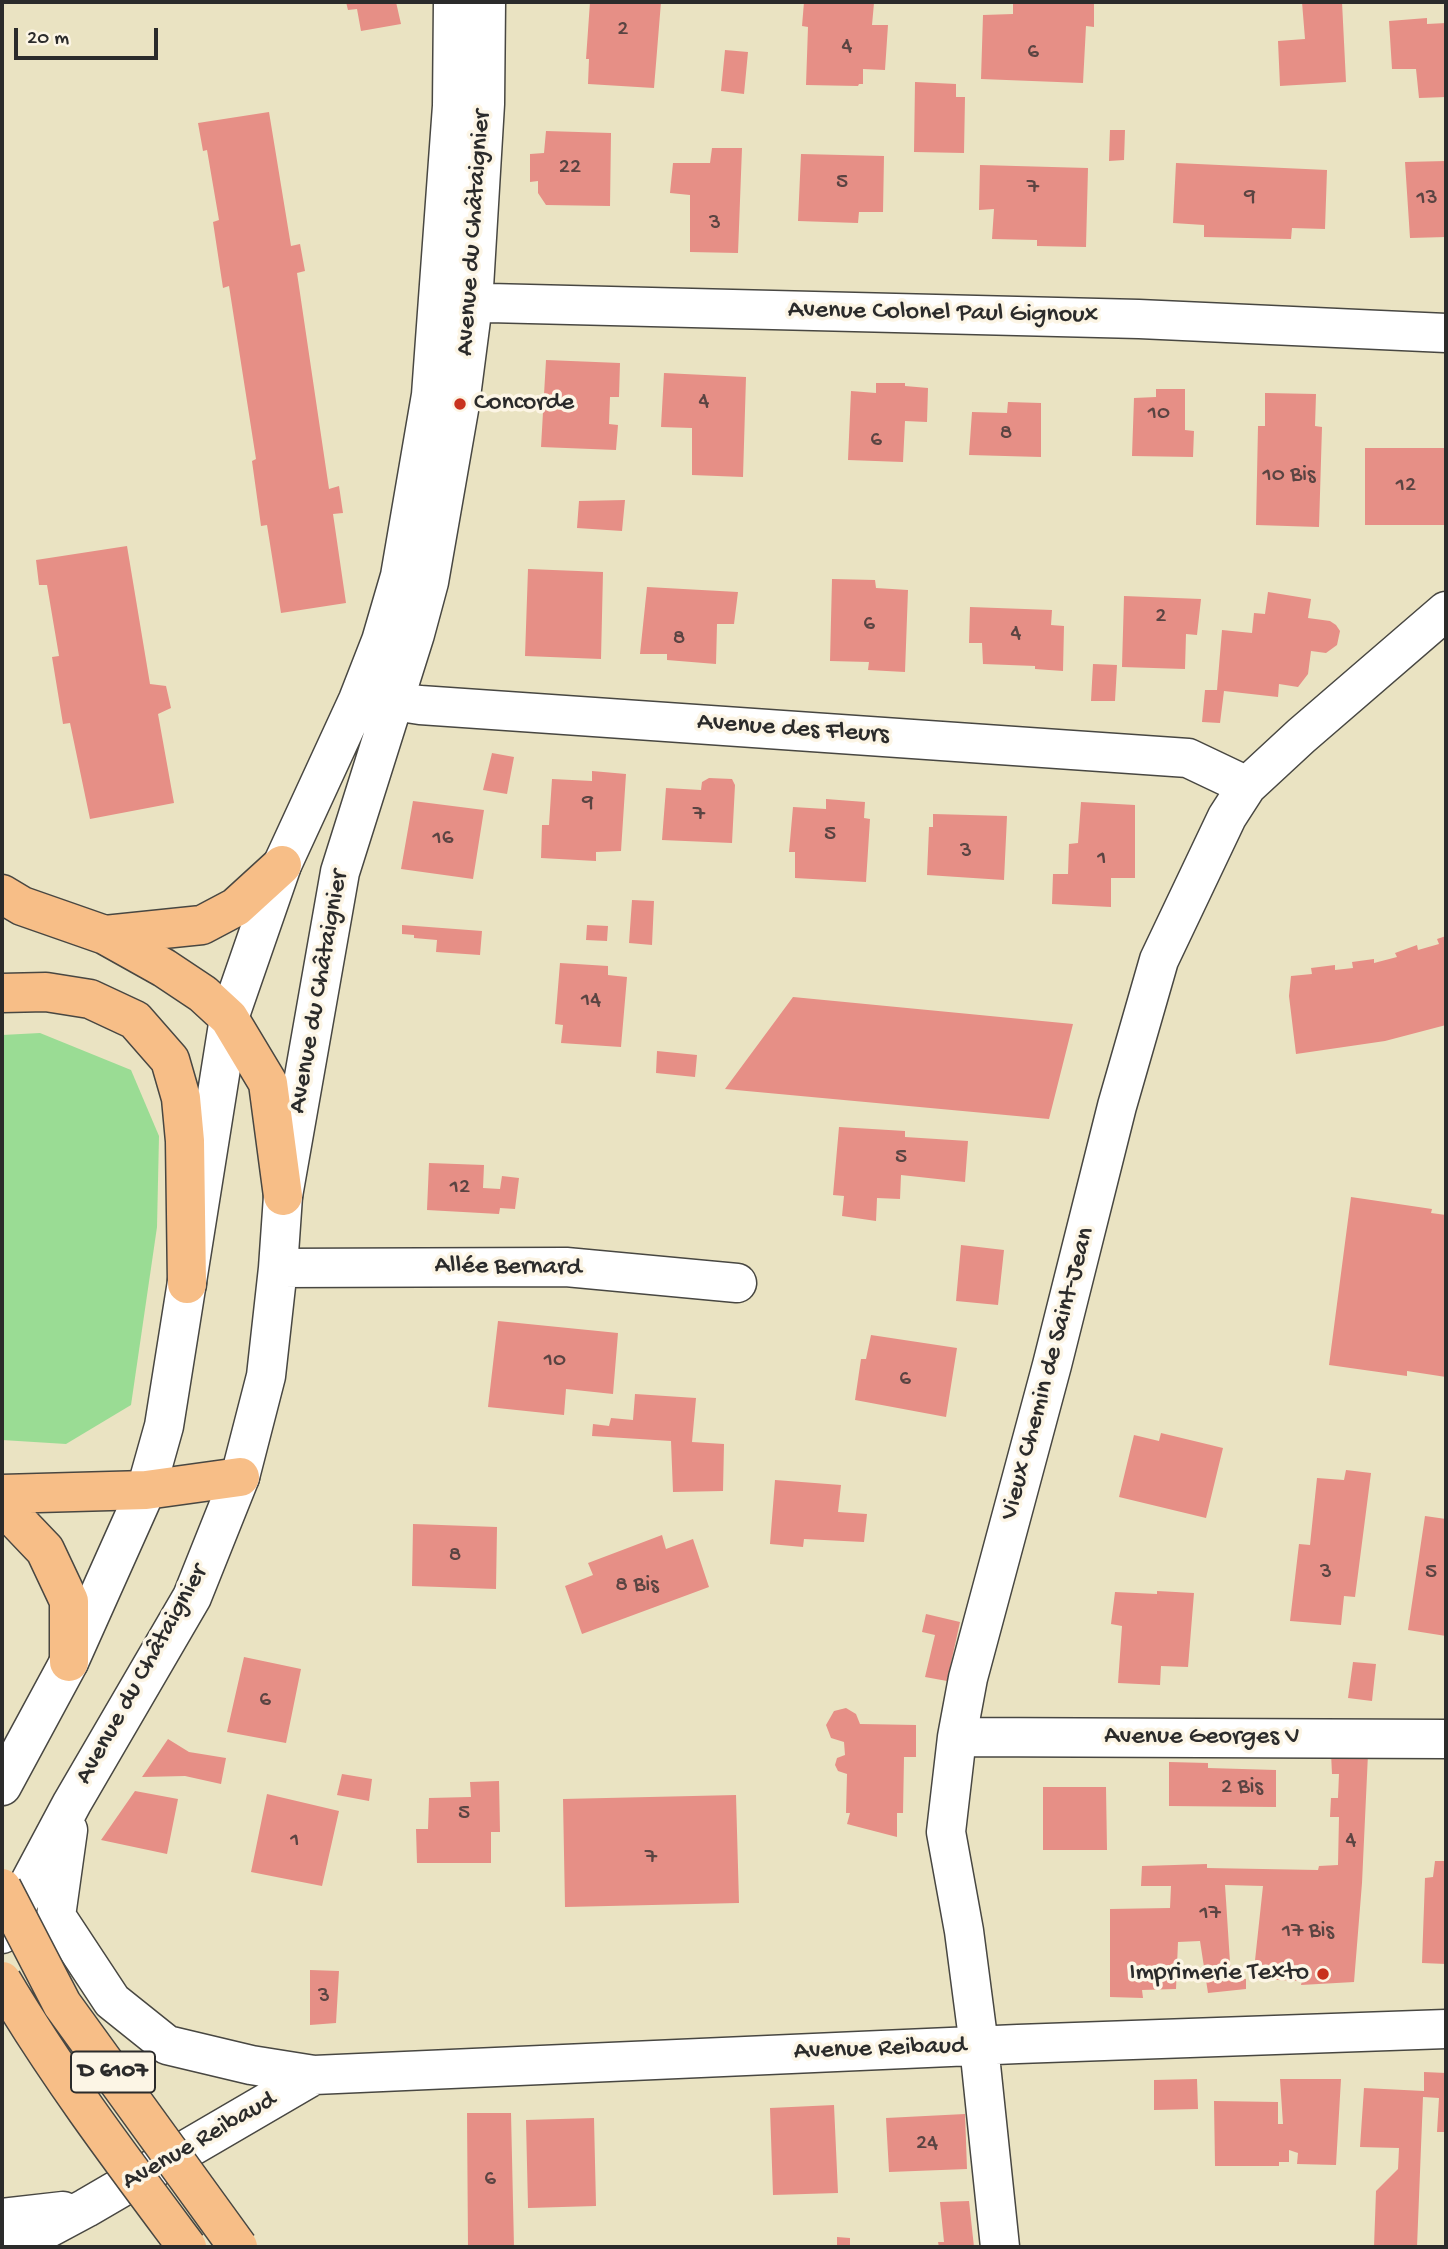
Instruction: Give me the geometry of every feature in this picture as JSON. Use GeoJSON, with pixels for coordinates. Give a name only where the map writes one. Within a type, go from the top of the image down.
{"type":"FeatureCollection","features":[{"type":"Feature","properties":{"kind":"highway"},"geometry":{"type":"LineString","coordinates":[[105,935],[202,925],[236,907],[282,866]]}},
{"type":"Feature","properties":{"kind":"highway"},"geometry":{"type":"LineString","coordinates":[[2,894],[22,906],[105,935],[164,968],[229,1018],[268,1083],[283,1196]]}},
{"type":"Feature","properties":{"kind":"highway"},"geometry":{"type":"LineString","coordinates":[[2,993],[46,992],[90,999],[135,1020],[170,1060],[181,1098],[187,1283]]}},
{"type":"Feature","properties":{"kind":"highway"},"geometry":{"type":"LineString","coordinates":[[2,1494],[146,1490],[240,1478]]}},
{"type":"Feature","properties":{"kind":"highway"},"geometry":{"type":"LineString","coordinates":[[2,1504],[45,1550],[69,1601],[69,1662]]}},
{"type":"Feature","properties":{"kind":"highway","name":"D 6107"},"geometry":{"type":"LineString","coordinates":[[2,1888],[62,2004],[239,2247]]}},
{"type":"Feature","properties":{"kind":"highway","name":"D 6107"},"geometry":{"type":"LineString","coordinates":[[2,1981],[27,2023],[105,2137],[187,2247]]}},
{"type":"Feature","properties":{"kind":"street","name":"Avenue du Châtaignier"},"geometry":{"type":"LineString","coordinates":[[2,1786],[69,1662],[146,1490],[164,1426],[229,1018],[282,866],[358,700],[381,641],[400,576],[431,395],[456,302],[485,104],[470,9]]}},
{"type":"Feature","properties":{"kind":"street","name":"Avenue du Châtaignier"},"geometry":{"type":"LineString","coordinates":[[2,1934],[72,1804],[192,1597],[240,1478],[266,1376],[283,1196],[340,872],[429,582],[460,404],[456,302]]}},
{"type":"Feature","properties":{"kind":"street","name":"Avenue Colonel Paul Gignoux"},"geometry":{"type":"LineString","coordinates":[[456,302],[1139,318],[1446,333]]}},
{"type":"Feature","properties":{"kind":"street","name":"Vieux Chemin de Saint-Jean"},"geometry":{"type":"LineString","coordinates":[[1000,2247],[979,2046],[964,1931],[946,1832],[957,1737],[968,1678],[1052,1366],[1117,1106],[1159,960],[1227,817],[1247,786],[1446,611]]}},
{"type":"Feature","properties":{"kind":"street"},"geometry":{"type":"LineString","coordinates":[[381,641],[389,667],[394,701]]}},
{"type":"Feature","properties":{"kind":"street","name":"Avenue des Fleurs"},"geometry":{"type":"LineString","coordinates":[[394,701],[434,706],[1188,758],[1247,786]]}},
{"type":"Feature","properties":{"kind":"street"},"geometry":{"type":"LineString","coordinates":[[322,775],[364,794]]}},
{"type":"Feature","properties":{"kind":"street","name":"Allée Bernard"},"geometry":{"type":"LineString","coordinates":[[278,1268],[566,1267],[737,1283]]}},
{"type":"Feature","properties":{"kind":"street","name":"Avenue Georges V"},"geometry":{"type":"LineString","coordinates":[[957,1737],[1446,1739]]}},
{"type":"Feature","properties":{"kind":"street","name":"Avenue Reibaud"},"geometry":{"type":"LineString","coordinates":[[72,1804],[56,1916],[112,2001],[167,2045],[251,2065],[314,2076],[979,2046],[1446,2029]]}},
{"type":"Feature","properties":{"kind":"street","name":"Avenue Reibaud"},"geometry":{"type":"LineString","coordinates":[[8,2247],[15,2246],[86,2208],[314,2076]]}},
{"type":"Feature","properties":{"kind":"street","name":"Avenue Reibaud"},"geometry":{"type":"LineString","coordinates":[[2,2218],[86,2208]]}},
{"type":"Feature","properties":{"kind":"green space"},"geometry":{"type":"Polygon","coordinates":[[[40,1033],[131,1070],[159,1136],[157,1227],[131,1405],[66,1444],[2,1440],[2,1035],[40,1033]]]}},
{"type":"Feature","properties":{"kind":"building"},"geometry":{"type":"Polygon","coordinates":[[[346,2],[396,2],[401,24],[361,31],[357,9],[348,10],[346,2]]]}},
{"type":"Feature","properties":{"kind":"building"},"geometry":{"type":"Polygon","coordinates":[[[590,2],[661,2],[654,88],[588,84],[589,59],[586,59],[590,2]]]}},
{"type":"Feature","properties":{"kind":"building"},"geometry":{"type":"Polygon","coordinates":[[[804,2],[874,3],[872,25],[888,25],[885,70],[863,69],[863,84],[858,86],[806,85],[808,27],[802,26],[804,2]]]}},
{"type":"Feature","properties":{"kind":"building"},"geometry":{"type":"Polygon","coordinates":[[[1013,2],[1094,2],[1094,27],[1086,26],[1083,83],[981,79],[983,15],[1013,14],[1013,2]]]}},
{"type":"Feature","properties":{"kind":"building"},"geometry":{"type":"Polygon","coordinates":[[[1302,2],[1342,2],[1346,82],[1280,86],[1278,41],[1305,39],[1302,2]]]}},
{"type":"Feature","properties":{"kind":"building"},"geometry":{"type":"Polygon","coordinates":[[[1427,18],[1427,24],[1446,23],[1446,97],[1419,98],[1416,69],[1392,69],[1389,21],[1427,18]]]}},
{"type":"Feature","properties":{"kind":"building"},"geometry":{"type":"Polygon","coordinates":[[[725,50],[748,52],[744,94],[721,91],[725,50]]]}},
{"type":"Feature","properties":{"kind":"building"},"geometry":{"type":"Polygon","coordinates":[[[915,82],[956,84],[956,97],[965,97],[964,153],[914,152],[915,82]]]}},
{"type":"Feature","properties":{"kind":"building"},"geometry":{"type":"Polygon","coordinates":[[[269,112],[291,246],[300,244],[305,271],[297,273],[329,489],[339,486],[343,513],[333,514],[346,603],[281,613],[267,525],[261,526],[252,461],[256,459],[229,286],[223,288],[213,222],[219,220],[207,150],[203,151],[198,123],[269,112]]]}},
{"type":"Feature","properties":{"kind":"building"},"geometry":{"type":"Polygon","coordinates":[[[1110,130],[1125,130],[1124,160],[1109,161],[1110,130]]]}},
{"type":"Feature","properties":{"kind":"building"},"geometry":{"type":"Polygon","coordinates":[[[546,131],[611,133],[610,206],[546,205],[538,193],[538,181],[530,182],[530,154],[544,153],[546,131]]]}},
{"type":"Feature","properties":{"kind":"building"},"geometry":{"type":"Polygon","coordinates":[[[712,148],[742,148],[738,253],[690,252],[690,195],[670,193],[673,163],[710,163],[712,148]]]}},
{"type":"Feature","properties":{"kind":"building"},"geometry":{"type":"Polygon","coordinates":[[[801,154],[884,156],[883,212],[859,212],[858,223],[798,221],[801,154]]]}},
{"type":"Feature","properties":{"kind":"building"},"geometry":{"type":"Polygon","coordinates":[[[1446,161],[1446,237],[1410,238],[1405,162],[1446,161]]]}},
{"type":"Feature","properties":{"kind":"building"},"geometry":{"type":"Polygon","coordinates":[[[1176,163],[1327,170],[1325,229],[1292,228],[1291,239],[1204,237],[1204,225],[1173,223],[1176,163]]]}},
{"type":"Feature","properties":{"kind":"building"},"geometry":{"type":"Polygon","coordinates":[[[980,165],[1088,168],[1086,247],[1037,246],[1037,240],[992,239],[994,209],[979,210],[980,165]]]}},
{"type":"Feature","properties":{"kind":"building"},"geometry":{"type":"Polygon","coordinates":[[[546,360],[620,363],[619,397],[610,397],[609,424],[618,425],[616,450],[541,447],[546,360]]]}},
{"type":"Feature","properties":{"kind":"building"},"geometry":{"type":"Polygon","coordinates":[[[664,373],[746,377],[743,477],[692,475],[692,428],[661,427],[664,373]]]}},
{"type":"Feature","properties":{"kind":"building"},"geometry":{"type":"Polygon","coordinates":[[[876,383],[905,383],[905,386],[928,388],[927,422],[905,421],[903,462],[848,460],[851,391],[876,393],[876,383]]]}},
{"type":"Feature","properties":{"kind":"building"},"geometry":{"type":"Polygon","coordinates":[[[1156,389],[1185,389],[1185,430],[1194,431],[1193,457],[1132,456],[1134,398],[1156,397],[1156,389]]]}},
{"type":"Feature","properties":{"kind":"building"},"geometry":{"type":"Polygon","coordinates":[[[1265,393],[1316,394],[1315,426],[1322,427],[1319,527],[1256,525],[1258,426],[1265,426],[1265,393]]]}},
{"type":"Feature","properties":{"kind":"building"},"geometry":{"type":"Polygon","coordinates":[[[1008,402],[1041,403],[1041,457],[969,455],[972,412],[1007,413],[1008,402]]]}},
{"type":"Feature","properties":{"kind":"building"},"geometry":{"type":"Polygon","coordinates":[[[1365,448],[1446,448],[1446,525],[1365,525],[1365,448]]]}},
{"type":"Feature","properties":{"kind":"building"},"geometry":{"type":"Polygon","coordinates":[[[625,500],[622,531],[577,528],[579,501],[625,500]]]}},
{"type":"Feature","properties":{"kind":"building"},"geometry":{"type":"Polygon","coordinates":[[[127,546],[150,684],[166,686],[171,708],[158,714],[174,803],[90,819],[70,723],[63,724],[52,657],[59,656],[47,585],[39,585],[36,560],[127,546]]]}},
{"type":"Feature","properties":{"kind":"building"},"geometry":{"type":"Polygon","coordinates":[[[528,569],[603,572],[601,659],[525,656],[528,569]]]}},
{"type":"Feature","properties":{"kind":"building"},"geometry":{"type":"Polygon","coordinates":[[[832,579],[875,580],[876,588],[908,590],[905,672],[868,670],[869,662],[830,661],[832,579]]]}},
{"type":"Feature","properties":{"kind":"building"},"geometry":{"type":"Polygon","coordinates":[[[647,587],[738,592],[734,624],[717,624],[716,664],[667,660],[667,654],[640,654],[647,587]]]}},
{"type":"Feature","properties":{"kind":"building"},"geometry":{"type":"Polygon","coordinates":[[[1268,592],[1311,599],[1308,618],[1330,621],[1336,625],[1340,631],[1337,645],[1326,653],[1311,651],[1308,674],[1298,687],[1279,684],[1278,697],[1224,691],[1220,723],[1202,722],[1205,690],[1217,690],[1222,630],[1252,633],[1254,613],[1265,614],[1268,592]]]}},
{"type":"Feature","properties":{"kind":"building"},"geometry":{"type":"Polygon","coordinates":[[[1124,596],[1201,599],[1197,635],[1186,634],[1185,669],[1122,667],[1124,596]]]}},
{"type":"Feature","properties":{"kind":"building"},"geometry":{"type":"Polygon","coordinates":[[[970,607],[1052,610],[1051,625],[1064,626],[1063,671],[1035,669],[1035,666],[983,664],[982,643],[969,643],[970,607]]]}},
{"type":"Feature","properties":{"kind":"building"},"geometry":{"type":"Polygon","coordinates":[[[1093,664],[1117,665],[1115,701],[1091,701],[1093,664]]]}},
{"type":"Feature","properties":{"kind":"building"},"geometry":{"type":"Polygon","coordinates":[[[492,753],[514,757],[507,794],[483,790],[492,753]]]}},
{"type":"Feature","properties":{"kind":"building"},"geometry":{"type":"Polygon","coordinates":[[[592,771],[626,774],[621,851],[596,852],[596,861],[541,858],[542,825],[549,825],[552,779],[592,781],[592,771]]]}},
{"type":"Feature","properties":{"kind":"building"},"geometry":{"type":"Polygon","coordinates":[[[709,778],[732,779],[735,785],[732,843],[662,840],[666,788],[701,790],[702,782],[709,778]]]}},
{"type":"Feature","properties":{"kind":"building"},"geometry":{"type":"Polygon","coordinates":[[[826,799],[865,802],[864,818],[870,819],[866,882],[795,878],[795,852],[789,852],[793,807],[826,809],[826,799]]]}},
{"type":"Feature","properties":{"kind":"building"},"geometry":{"type":"Polygon","coordinates":[[[413,801],[484,810],[473,879],[401,869],[413,801]]]}},
{"type":"Feature","properties":{"kind":"building"},"geometry":{"type":"Polygon","coordinates":[[[1081,802],[1135,805],[1135,878],[1111,878],[1111,907],[1052,904],[1053,874],[1068,874],[1069,844],[1078,843],[1081,802]]]}},
{"type":"Feature","properties":{"kind":"building"},"geometry":{"type":"Polygon","coordinates":[[[933,814],[1007,816],[1004,880],[927,875],[929,827],[933,827],[933,814]]]}},
{"type":"Feature","properties":{"kind":"building"},"geometry":{"type":"Polygon","coordinates":[[[632,900],[654,901],[652,945],[629,943],[632,900]]]}},
{"type":"Feature","properties":{"kind":"building"},"geometry":{"type":"Polygon","coordinates":[[[402,925],[482,931],[480,955],[436,952],[437,940],[402,934],[402,925]]]}},
{"type":"Feature","properties":{"kind":"building"},"geometry":{"type":"Polygon","coordinates":[[[587,925],[608,926],[607,941],[586,940],[587,925]]]}},
{"type":"Feature","properties":{"kind":"building"},"geometry":{"type":"Polygon","coordinates":[[[1446,936],[1446,1025],[1385,1041],[1296,1054],[1289,996],[1291,976],[1312,974],[1311,968],[1335,965],[1335,970],[1353,968],[1352,962],[1374,959],[1374,963],[1397,957],[1395,953],[1417,945],[1418,950],[1439,944],[1437,939],[1446,936]]]}},
{"type":"Feature","properties":{"kind":"building"},"geometry":{"type":"Polygon","coordinates":[[[560,963],[608,966],[608,975],[627,977],[621,1047],[561,1043],[563,1025],[555,1024],[560,963]]]}},
{"type":"Feature","properties":{"kind":"building"},"geometry":{"type":"Polygon","coordinates":[[[793,997],[1073,1024],[1049,1119],[725,1089],[793,997]]]}},
{"type":"Feature","properties":{"kind":"building"},"geometry":{"type":"Polygon","coordinates":[[[657,1051],[697,1055],[695,1077],[656,1073],[657,1051]]]}},
{"type":"Feature","properties":{"kind":"building"},"geometry":{"type":"Polygon","coordinates":[[[839,1127],[905,1131],[905,1137],[968,1141],[965,1182],[901,1175],[900,1199],[877,1198],[876,1221],[842,1216],[844,1196],[833,1195],[839,1127]]]}},
{"type":"Feature","properties":{"kind":"building"},"geometry":{"type":"Polygon","coordinates":[[[429,1163],[484,1165],[483,1188],[500,1189],[502,1176],[519,1178],[515,1209],[500,1208],[499,1214],[427,1210],[429,1163]]]}},
{"type":"Feature","properties":{"kind":"building"},"geometry":{"type":"Polygon","coordinates":[[[1351,1197],[1432,1209],[1431,1213],[1446,1215],[1446,1377],[1407,1371],[1407,1376],[1329,1365],[1351,1197]]]}},
{"type":"Feature","properties":{"kind":"building"},"geometry":{"type":"Polygon","coordinates":[[[961,1245],[1004,1250],[998,1305],[956,1301],[961,1245]]]}},
{"type":"Feature","properties":{"kind":"building"},"geometry":{"type":"Polygon","coordinates":[[[498,1321],[618,1333],[613,1394],[566,1389],[564,1415],[488,1407],[498,1321]]]}},
{"type":"Feature","properties":{"kind":"building"},"geometry":{"type":"Polygon","coordinates":[[[871,1335],[957,1348],[946,1417],[855,1400],[861,1359],[866,1359],[871,1335]]]}},
{"type":"Feature","properties":{"kind":"building"},"geometry":{"type":"Polygon","coordinates":[[[635,1394],[696,1398],[692,1442],[724,1444],[723,1491],[673,1492],[671,1441],[592,1436],[593,1424],[609,1426],[611,1418],[633,1420],[635,1394]]]}},
{"type":"Feature","properties":{"kind":"building"},"geometry":{"type":"Polygon","coordinates":[[[1161,1433],[1223,1448],[1206,1518],[1119,1497],[1134,1435],[1159,1441],[1161,1433]]]}},
{"type":"Feature","properties":{"kind":"building"},"geometry":{"type":"Polygon","coordinates":[[[1346,1470],[1371,1473],[1355,1597],[1344,1596],[1341,1625],[1290,1621],[1299,1544],[1310,1545],[1317,1478],[1344,1480],[1346,1470]]]}},
{"type":"Feature","properties":{"kind":"building"},"geometry":{"type":"Polygon","coordinates":[[[775,1480],[841,1485],[838,1512],[867,1514],[864,1542],[804,1539],[803,1547],[770,1544],[775,1480]]]}},
{"type":"Feature","properties":{"kind":"building"},"geometry":{"type":"Polygon","coordinates":[[[1425,1516],[1446,1519],[1446,1636],[1408,1630],[1425,1516]]]}},
{"type":"Feature","properties":{"kind":"building"},"geometry":{"type":"Polygon","coordinates":[[[413,1524],[497,1527],[496,1589],[412,1586],[413,1524]]]}},
{"type":"Feature","properties":{"kind":"building"},"geometry":{"type":"Polygon","coordinates":[[[662,1535],[666,1549],[693,1539],[709,1587],[582,1634],[565,1586],[593,1575],[588,1563],[662,1535]]]}},
{"type":"Feature","properties":{"kind":"building"},"geometry":{"type":"Polygon","coordinates":[[[1157,1591],[1194,1593],[1188,1667],[1161,1666],[1160,1685],[1118,1683],[1122,1626],[1111,1624],[1115,1592],[1157,1594],[1157,1591]]]}},
{"type":"Feature","properties":{"kind":"building"},"geometry":{"type":"Polygon","coordinates":[[[926,1614],[960,1622],[947,1681],[925,1677],[935,1635],[922,1632],[926,1614]]]}},
{"type":"Feature","properties":{"kind":"building"},"geometry":{"type":"Polygon","coordinates":[[[244,1657],[301,1669],[286,1743],[227,1732],[244,1657]]]}},
{"type":"Feature","properties":{"kind":"building"},"geometry":{"type":"Polygon","coordinates":[[[1353,1662],[1376,1664],[1372,1701],[1348,1698],[1353,1662]]]}},
{"type":"Feature","properties":{"kind":"building"},"geometry":{"type":"Polygon","coordinates":[[[846,1708],[856,1714],[860,1724],[916,1725],[916,1757],[904,1757],[903,1813],[897,1813],[897,1837],[847,1824],[850,1813],[846,1813],[847,1774],[838,1771],[835,1765],[837,1758],[845,1755],[844,1742],[831,1738],[826,1725],[834,1711],[846,1708]]]}},
{"type":"Feature","properties":{"kind":"building"},"geometry":{"type":"Polygon","coordinates":[[[168,1739],[189,1752],[226,1758],[221,1784],[185,1776],[142,1777],[168,1739]]]}},
{"type":"Feature","properties":{"kind":"building"},"geometry":{"type":"Polygon","coordinates":[[[1331,1753],[1368,1754],[1354,1982],[1301,1985],[1302,1981],[1253,1979],[1263,1886],[1225,1885],[1231,1978],[1246,1979],[1246,1989],[1208,1993],[1200,1941],[1178,1942],[1176,1989],[1142,1990],[1143,1998],[1110,1997],[1110,1909],[1170,1908],[1171,1886],[1141,1886],[1142,1866],[1207,1864],[1207,1868],[1318,1870],[1319,1866],[1338,1865],[1339,1817],[1330,1817],[1331,1798],[1338,1798],[1339,1774],[1332,1774],[1331,1753]]]}},
{"type":"Feature","properties":{"kind":"building"},"geometry":{"type":"Polygon","coordinates":[[[1169,1762],[1208,1763],[1208,1768],[1276,1770],[1276,1807],[1169,1806],[1169,1762]]]}},
{"type":"Feature","properties":{"kind":"building"},"geometry":{"type":"Polygon","coordinates":[[[342,1774],[372,1779],[369,1801],[337,1795],[342,1774]]]}},
{"type":"Feature","properties":{"kind":"building"},"geometry":{"type":"Polygon","coordinates":[[[499,1781],[500,1832],[491,1832],[491,1863],[417,1863],[416,1829],[428,1829],[429,1798],[471,1797],[470,1782],[499,1781]]]}},
{"type":"Feature","properties":{"kind":"building"},"geometry":{"type":"Polygon","coordinates":[[[1043,1787],[1106,1787],[1107,1850],[1043,1850],[1043,1787]]]}},
{"type":"Feature","properties":{"kind":"building"},"geometry":{"type":"Polygon","coordinates":[[[135,1791],[178,1799],[167,1854],[101,1840],[135,1791]]]}},
{"type":"Feature","properties":{"kind":"building"},"geometry":{"type":"Polygon","coordinates":[[[267,1794],[339,1811],[322,1886],[251,1872],[267,1794]]]}},
{"type":"Feature","properties":{"kind":"building"},"geometry":{"type":"Polygon","coordinates":[[[736,1795],[739,1903],[565,1907],[563,1799],[736,1795]]]}},
{"type":"Feature","properties":{"kind":"building"},"geometry":{"type":"Polygon","coordinates":[[[1435,1861],[1446,1861],[1446,1964],[1422,1963],[1425,1878],[1433,1877],[1435,1861]]]}},
{"type":"Feature","properties":{"kind":"building"},"geometry":{"type":"Polygon","coordinates":[[[310,1970],[339,1971],[336,2023],[310,2025],[310,1970]]]}},
{"type":"Feature","properties":{"kind":"building"},"geometry":{"type":"Polygon","coordinates":[[[1424,2072],[1446,2073],[1446,2132],[1437,2132],[1439,2098],[1423,2097],[1417,2247],[1374,2247],[1376,2191],[1398,2169],[1399,2148],[1360,2147],[1364,2088],[1424,2091],[1424,2072]]]}},
{"type":"Feature","properties":{"kind":"building"},"geometry":{"type":"Polygon","coordinates":[[[1197,2079],[1198,2109],[1154,2110],[1154,2080],[1197,2079]]]}},
{"type":"Feature","properties":{"kind":"building"},"geometry":{"type":"Polygon","coordinates":[[[1280,2079],[1341,2079],[1336,2165],[1297,2164],[1298,2153],[1289,2150],[1289,2162],[1279,2162],[1279,2166],[1215,2166],[1214,2101],[1278,2102],[1278,2124],[1283,2124],[1280,2079]]]}},
{"type":"Feature","properties":{"kind":"building"},"geometry":{"type":"Polygon","coordinates":[[[834,2105],[838,2193],[773,2195],[770,2108],[834,2105]]]}},
{"type":"Feature","properties":{"kind":"building"},"geometry":{"type":"Polygon","coordinates":[[[467,2113],[511,2113],[514,2247],[468,2247],[467,2113]]]}},
{"type":"Feature","properties":{"kind":"building"},"geometry":{"type":"Polygon","coordinates":[[[965,2114],[967,2169],[889,2172],[886,2118],[965,2114]]]}},
{"type":"Feature","properties":{"kind":"building"},"geometry":{"type":"Polygon","coordinates":[[[594,2118],[596,2206],[528,2208],[526,2120],[594,2118]]]}},
{"type":"Feature","properties":{"kind":"building"},"geometry":{"type":"Polygon","coordinates":[[[969,2201],[974,2247],[939,2247],[938,2242],[944,2242],[940,2202],[969,2201]]]}},
{"type":"Feature","properties":{"kind":"building"},"geometry":{"type":"Polygon","coordinates":[[[837,2237],[850,2238],[850,2247],[837,2247],[837,2237]]]}},
{"type":"Feature","properties":{"kind":"place","name":"Concorde"},"geometry":{"type":"Point","coordinates":[460,404]}},
{"type":"Feature","properties":{"kind":"place","name":"Imprimerie Texto"},"geometry":{"type":"Point","coordinates":[1323,1974]}}]}
